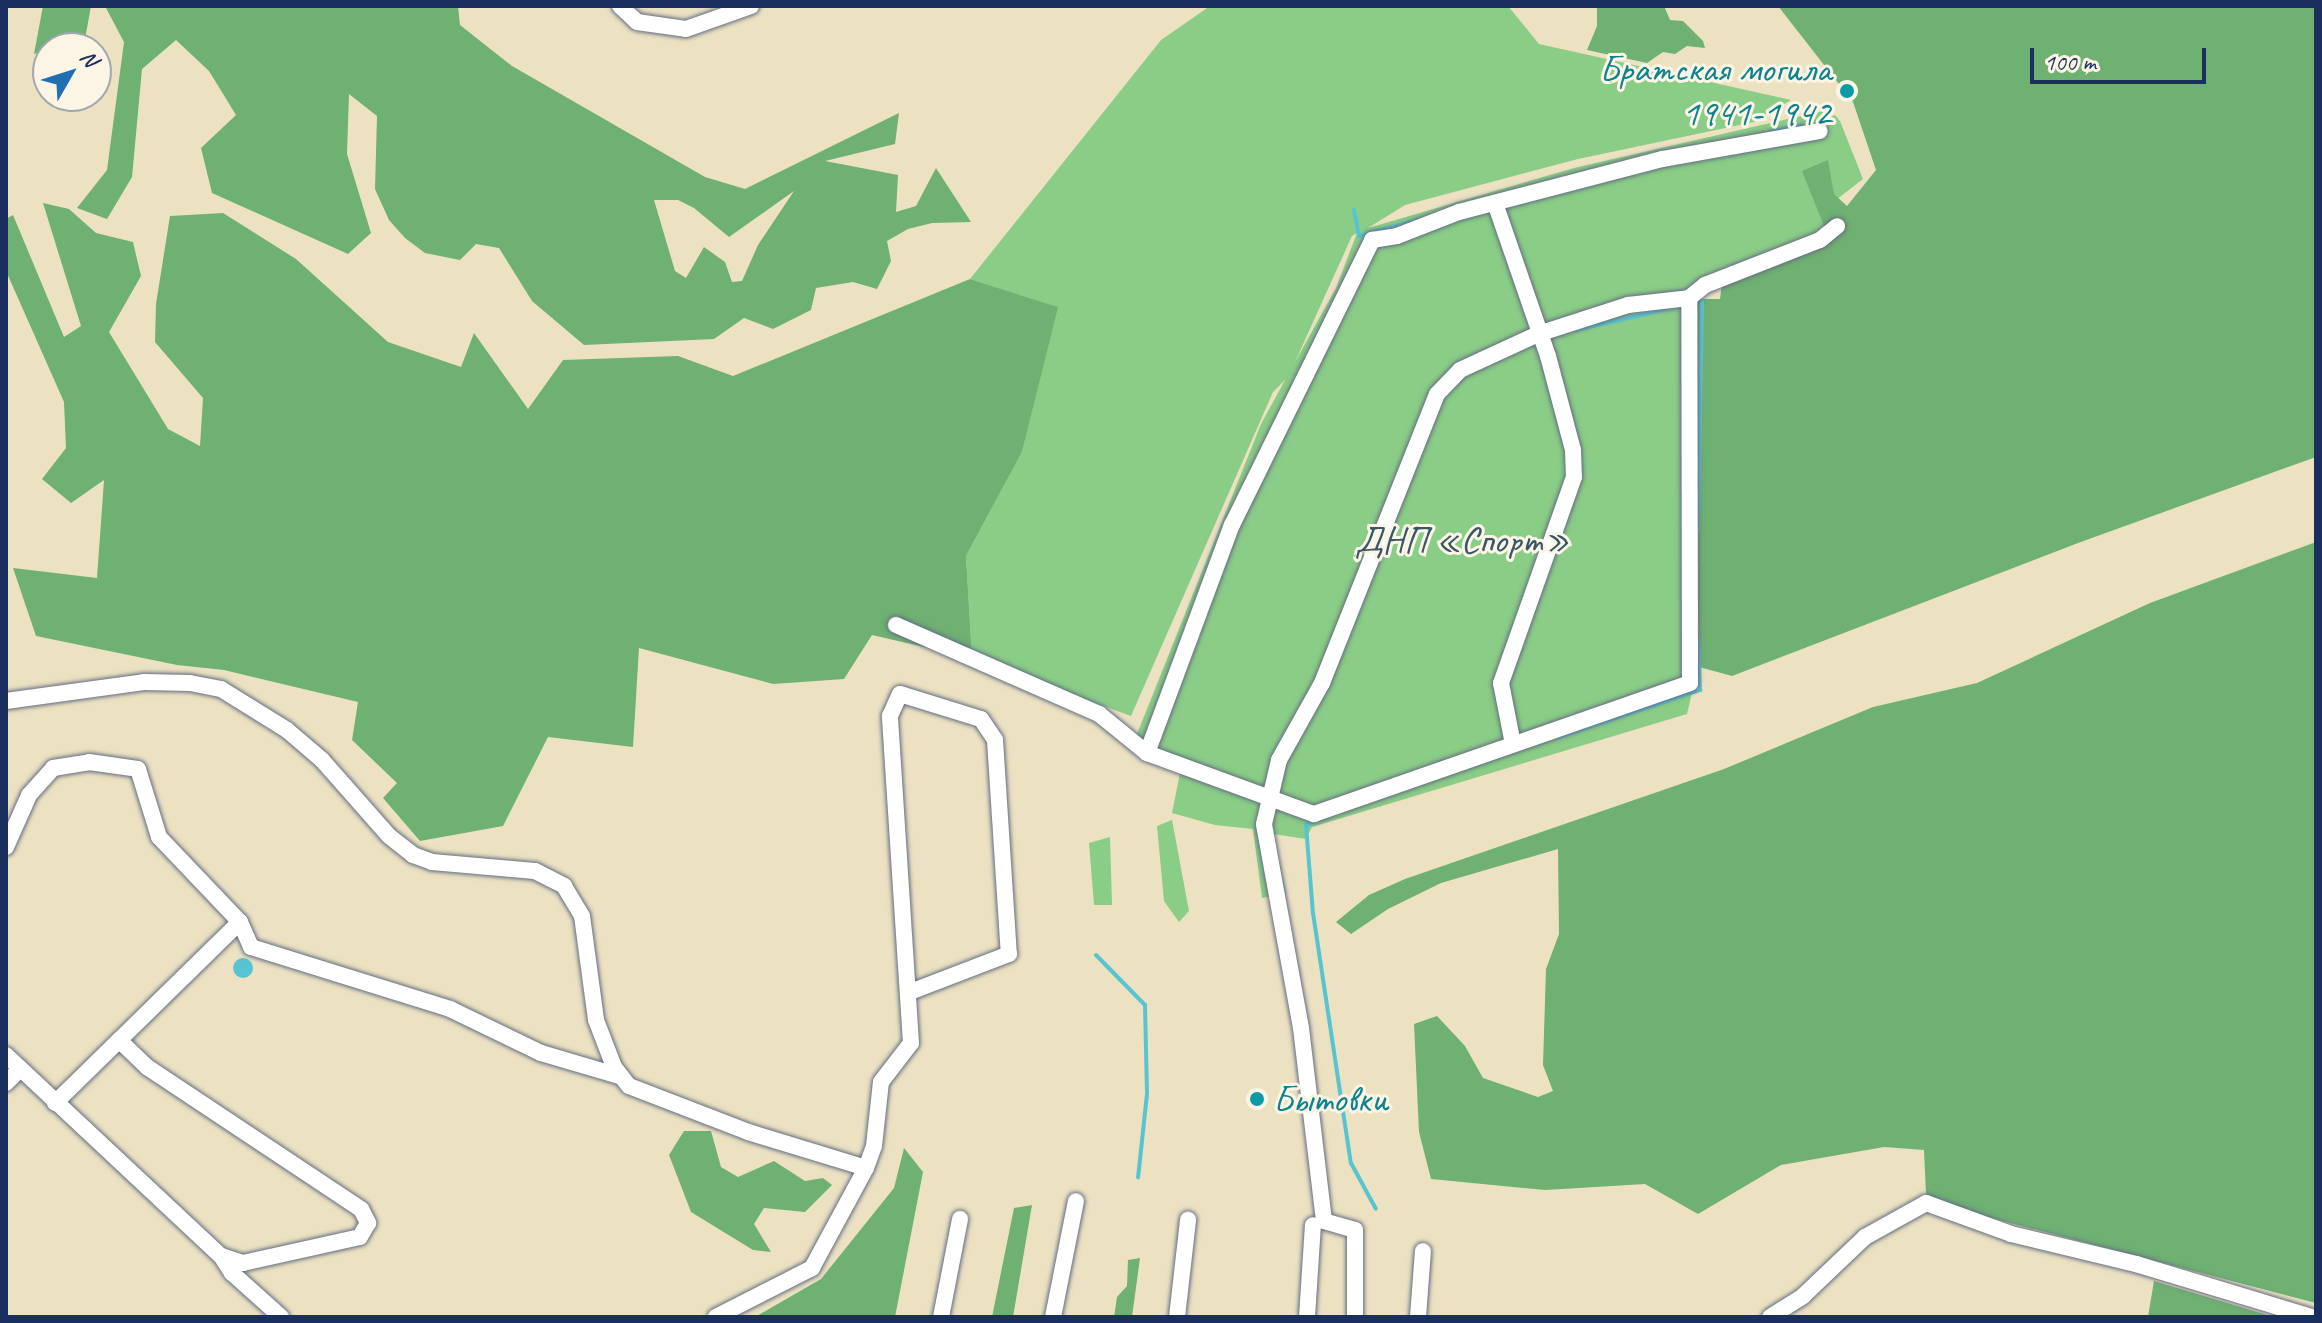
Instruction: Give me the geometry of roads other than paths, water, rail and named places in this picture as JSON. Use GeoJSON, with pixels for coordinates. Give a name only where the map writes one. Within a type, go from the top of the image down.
{"type":"FeatureCollection","features":[{"type":"Feature","properties":{"kind":"street"},"geometry":{"type":"LineString","coordinates":[[620,6],[637,22],[686,29],[751,6]]}},
{"type":"Feature","properties":{"kind":"street"},"geometry":{"type":"LineString","coordinates":[[1147,753],[1232,525],[1372,240],[1495,203],[1663,159],[1820,131]]}},
{"type":"Feature","properties":{"kind":"street"},"geometry":{"type":"LineString","coordinates":[[1495,203],[1548,356],[1573,450],[1574,477],[1501,683],[1513,744]]}},
{"type":"Feature","properties":{"kind":"street"},"geometry":{"type":"LineString","coordinates":[[1355,1317],[1355,1230],[1324,1221],[1301,1028],[1264,824],[1279,760],[1322,683],[1437,394],[1460,370],[1538,334],[1628,305],[1689,298],[1705,285],[1820,240],[1837,226]]}},
{"type":"Feature","properties":{"kind":"street"},"geometry":{"type":"LineString","coordinates":[[896,625],[1099,714],[1147,753],[1314,814],[1690,683],[1689,298]]}},
{"type":"Feature","properties":{"kind":"street"},"geometry":{"type":"LineString","coordinates":[[6,701],[144,682],[190,683],[221,689],[287,730],[322,760],[389,836],[413,855],[432,862],[525,869],[549,876],[574,898],[582,916],[596,1020],[619,1076],[629,1086],[748,1132],[866,1168]]}},
{"type":"Feature","properties":{"kind":"street"},"geometry":{"type":"LineString","coordinates":[[716,1317],[812,1268],[866,1168],[874,1146],[881,1082],[911,1043],[890,716],[900,694],[981,719],[995,740],[1009,954],[910,992]]}},
{"type":"Feature","properties":{"kind":"street"},"geometry":{"type":"LineString","coordinates":[[6,847],[29,795],[53,768],[89,762],[138,769],[159,837],[240,922],[251,947],[450,1009],[541,1053],[619,1076]]}},
{"type":"Feature","properties":{"kind":"street"},"geometry":{"type":"LineString","coordinates":[[55,1103],[240,922]]}},
{"type":"Feature","properties":{"kind":"street"},"geometry":{"type":"LineString","coordinates":[[119,1040],[147,1067],[361,1209],[368,1223],[360,1237],[243,1263],[221,1256]]}},
{"type":"Feature","properties":{"kind":"street"},"geometry":{"type":"LineString","coordinates":[[6,1055],[221,1256],[232,1273],[281,1317]]}},
{"type":"Feature","properties":{"kind":"street"},"geometry":{"type":"LineString","coordinates":[[6,1083],[20,1069]]}},
{"type":"Feature","properties":{"kind":"street"},"geometry":{"type":"LineString","coordinates":[[1053,1317],[1076,1201]]}},
{"type":"Feature","properties":{"kind":"street"},"geometry":{"type":"LineString","coordinates":[[1770,1317],[1803,1296],[1865,1237],[1926,1203],[2011,1234],[2136,1264],[2311,1317]]}},
{"type":"Feature","properties":{"kind":"street"},"geometry":{"type":"LineString","coordinates":[[941,1317],[960,1219]]}},
{"type":"Feature","properties":{"kind":"street"},"geometry":{"type":"LineString","coordinates":[[1177,1317],[1188,1220]]}},
{"type":"Feature","properties":{"kind":"street"},"geometry":{"type":"LineString","coordinates":[[1307,1317],[1313,1225]]}},
{"type":"Feature","properties":{"kind":"street"},"geometry":{"type":"LineString","coordinates":[[1418,1317],[1423,1251]]}},
{"type":"Feature","properties":{"kind":"water"},"geometry":{"type":"Polygon","coordinates":[[[243,958],[250,961],[253,968],[250,975],[243,978],[236,975],[233,968],[236,961],[243,958]]]}},
{"type":"Feature","properties":{"kind":"waterway"},"geometry":{"type":"LineString","coordinates":[[1770,132],[1801,125]]}},
{"type":"Feature","properties":{"kind":"waterway"},"geometry":{"type":"LineString","coordinates":[[1354,210],[1359,236],[1420,219]]}},
{"type":"Feature","properties":{"kind":"waterway"},"geometry":{"type":"LineString","coordinates":[[1698,531],[1702,301]]}},
{"type":"Feature","properties":{"kind":"waterway"},"geometry":{"type":"LineString","coordinates":[[1576,330],[1668,309]]}},
{"type":"Feature","properties":{"kind":"waterway"},"geometry":{"type":"LineString","coordinates":[[1559,737],[1700,690],[1698,636]]}},
{"type":"Feature","properties":{"kind":"waterway"},"geometry":{"type":"LineString","coordinates":[[1316,821],[1306,825],[1313,913],[1351,1163],[1376,1209]]}},
{"type":"Feature","properties":{"kind":"waterway"},"geometry":{"type":"LineString","coordinates":[[1096,955],[1145,1005],[1147,1094],[1138,1178]]}},
{"type":"Feature","properties":{"kind":"place","name":"Братская могила 1941-1942"},"geometry":{"type":"Point","coordinates":[1847,91]}},
{"type":"Feature","properties":{"kind":"place","name":"Бытовки"},"geometry":{"type":"Point","coordinates":[1257,1099]}},
{"type":"Feature","properties":{"kind":"park label","name":"ДНП «Спорт»"},"geometry":{"type":"Point","coordinates":[1462,540]}}]}
